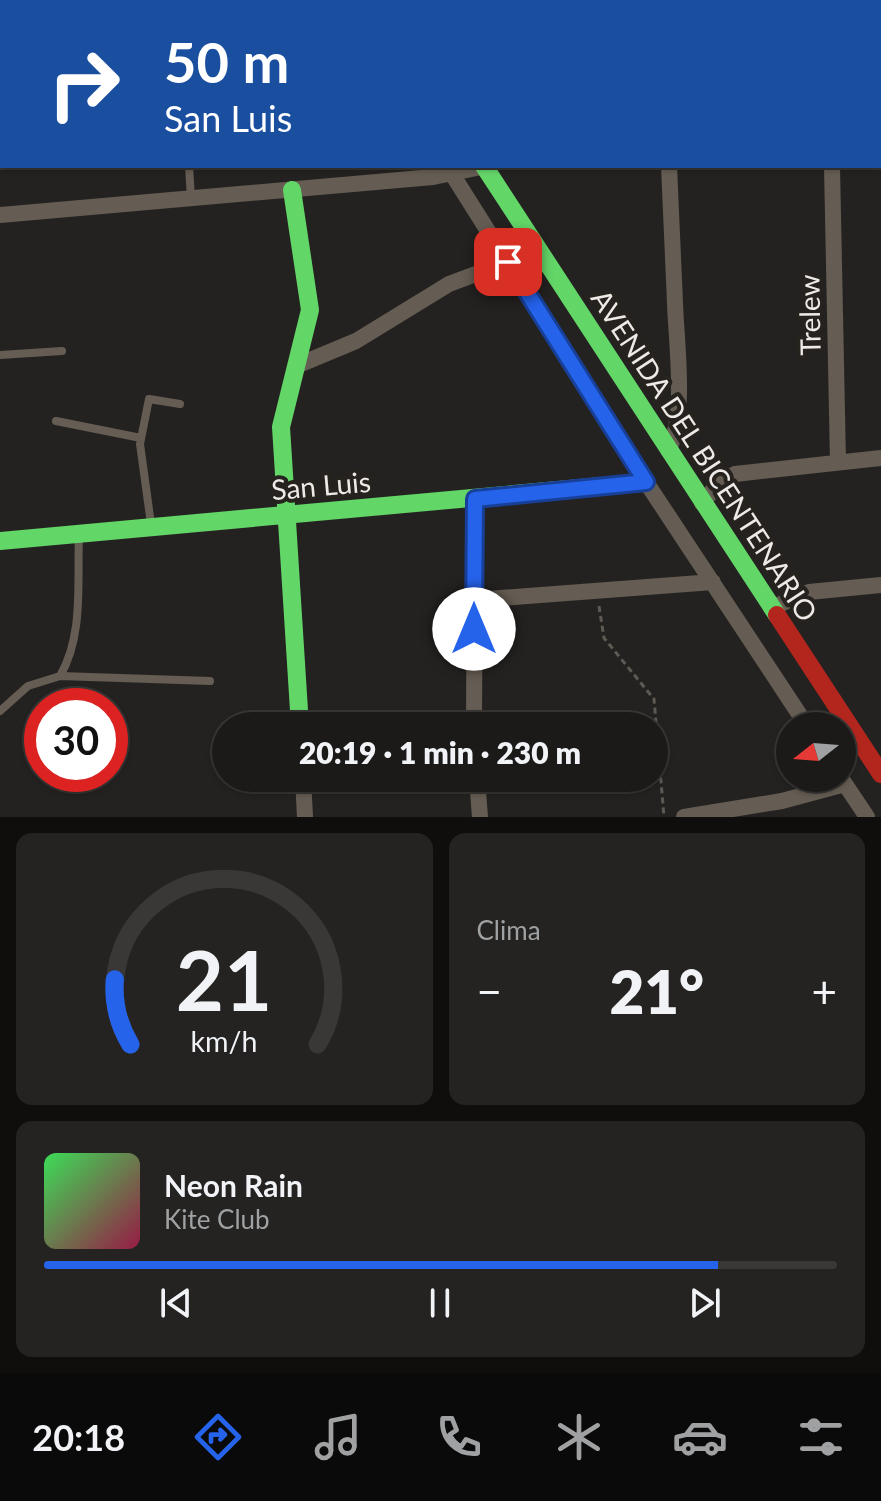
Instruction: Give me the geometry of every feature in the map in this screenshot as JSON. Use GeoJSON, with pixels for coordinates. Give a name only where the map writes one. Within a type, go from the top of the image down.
{"type":"FeatureCollection","features":[{"type":"Feature","properties":{"kind":"street","name":"AVENIDA DEL BICENTENARIO"},"geometry":{"type":"LineString","coordinates":[[486,168],[881,774]]}},
{"type":"Feature","properties":{"kind":"street"},"geometry":{"type":"LineString","coordinates":[[668,450],[674,440],[678,385],[669,168]]}},
{"type":"Feature","properties":{"kind":"street","name":"Trelew"},"geometry":{"type":"LineString","coordinates":[[832,168],[838,462]]}},
{"type":"Feature","properties":{"kind":"street"},"geometry":{"type":"LineString","coordinates":[[0,215],[292,190],[450,170],[646,482],[798,712]]}},
{"type":"Feature","properties":{"kind":"street"},"geometry":{"type":"LineString","coordinates":[[292,190],[310,310],[281,427],[299,712]]}},
{"type":"Feature","properties":{"kind":"street"},"geometry":{"type":"LineString","coordinates":[[296,366],[356,341],[449,284],[508,262]]}},
{"type":"Feature","properties":{"kind":"street"},"geometry":{"type":"LineString","coordinates":[[702,503],[720,482],[735,474],[881,458]]}},
{"type":"Feature","properties":{"kind":"street","name":"San Luis"},"geometry":{"type":"LineString","coordinates":[[0,541],[646,482]]}},
{"type":"Feature","properties":{"kind":"street"},"geometry":{"type":"LineString","coordinates":[[474,712],[475,499]]}},
{"type":"Feature","properties":{"kind":"street"},"geometry":{"type":"LineString","coordinates":[[475,600],[713,582]]}},
{"type":"Feature","properties":{"kind":"street"},"geometry":{"type":"LineString","coordinates":[[771,608],[809,592],[881,585]]}},
{"type":"Feature","properties":{"kind":"street"},"geometry":{"type":"LineString","coordinates":[[304,792],[305,817]]}},
{"type":"Feature","properties":{"kind":"street"},"geometry":{"type":"LineString","coordinates":[[478,792],[480,817]]}},
{"type":"Feature","properties":{"kind":"street"},"geometry":{"type":"LineString","coordinates":[[684,817],[782,801],[809,792]]}},
{"type":"Feature","properties":{"kind":"street"},"geometry":{"type":"LineString","coordinates":[[850,792],[867,817]]}},
{"type":"Feature","properties":{"kind":"lane"},"geometry":{"type":"LineString","coordinates":[[189,168],[191,198]]}},
{"type":"Feature","properties":{"kind":"lane"},"geometry":{"type":"LineString","coordinates":[[0,355],[62,351]]}},
{"type":"Feature","properties":{"kind":"lane"},"geometry":{"type":"LineString","coordinates":[[152,529],[140,444],[149,399],[180,404]]}},
{"type":"Feature","properties":{"kind":"lane"},"geometry":{"type":"LineString","coordinates":[[56,421],[141,438]]}},
{"type":"Feature","properties":{"kind":"lane"},"geometry":{"type":"LineString","coordinates":[[60,676],[71,657],[76,637],[79,535]]}},
{"type":"Feature","properties":{"kind":"lane"},"geometry":{"type":"LineString","coordinates":[[0,711],[28,686],[60,676],[210,681]]}},
{"type":"Feature","properties":{"kind":"path"},"geometry":{"type":"LineString","coordinates":[[596,591],[604,638],[654,699],[664,817]]}},
{"type":"Feature","properties":{"kind":"traffic: fast"},"geometry":{"type":"LineString","coordinates":[[485,168],[777,615]]}},
{"type":"Feature","properties":{"kind":"traffic: fast"},"geometry":{"type":"LineString","coordinates":[[292,190],[310,310],[281,427],[299,712]]}},
{"type":"Feature","properties":{"kind":"traffic: fast"},"geometry":{"type":"LineString","coordinates":[[0,541],[646,482]]}},
{"type":"Feature","properties":{"kind":"traffic: jam"},"geometry":{"type":"LineString","coordinates":[[777,615],[881,774]]}},
{"type":"Feature","properties":{"kind":"route"},"geometry":{"type":"LineString","coordinates":[[474,629],[475,499],[646,482],[508,262]]}}]}
